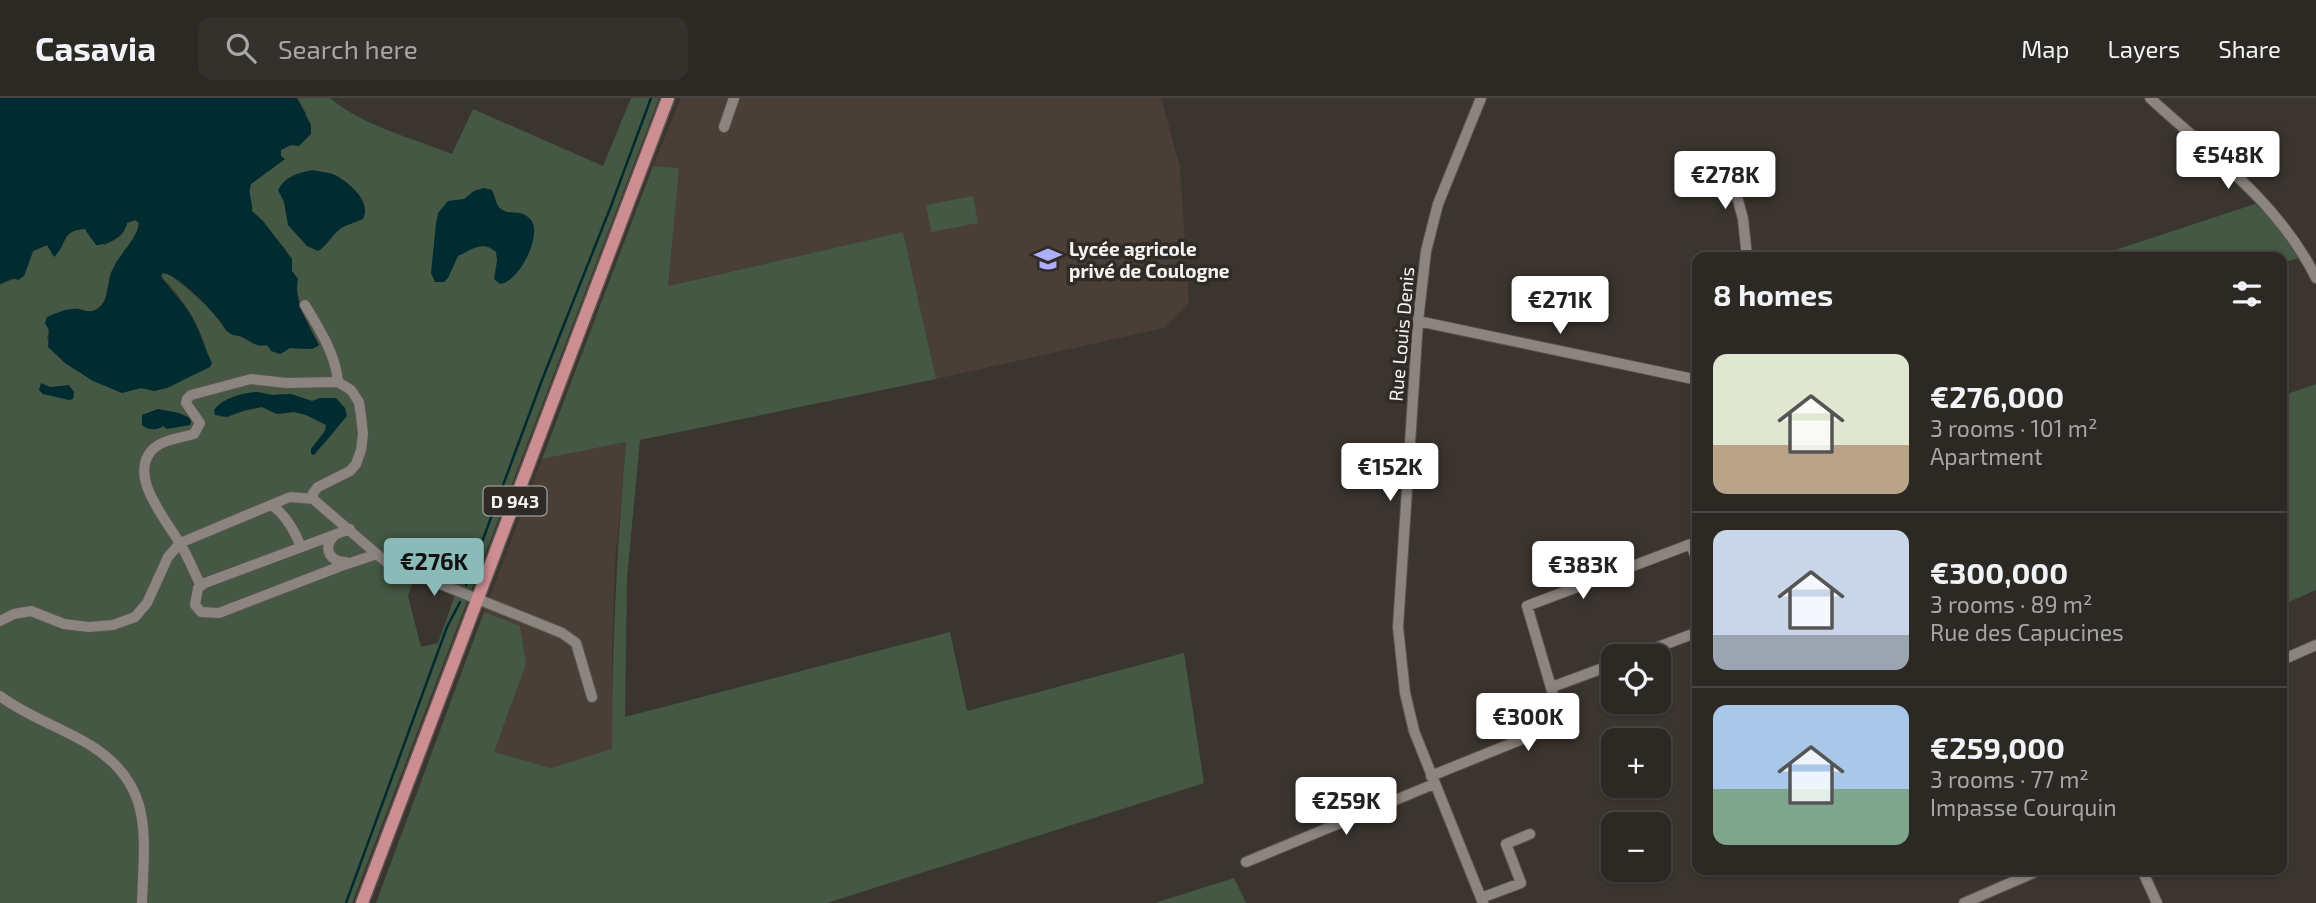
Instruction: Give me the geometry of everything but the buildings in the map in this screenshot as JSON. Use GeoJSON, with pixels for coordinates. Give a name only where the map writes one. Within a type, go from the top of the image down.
{"type":"FeatureCollection","features":[{"type":"Feature","properties":{"kind":"main road","name":"D 943"},"geometry":{"type":"LineString","coordinates":[[362,903],[668,98]]}},
{"type":"Feature","properties":{"kind":"street"},"geometry":{"type":"LineString","coordinates":[[724,127],[734,98]]}},
{"type":"Feature","properties":{"kind":"street","name":"Rue Louis Denis"},"geometry":{"type":"LineString","coordinates":[[1481,98],[1445,183],[1433,220],[1424,265],[1398,627],[1407,706],[1433,780],[1482,901]]}},
{"type":"Feature","properties":{"kind":"street"},"geometry":{"type":"LineString","coordinates":[[2150,98],[2267,206],[2300,247],[2316,278]]}},
{"type":"Feature","properties":{"kind":"street"},"geometry":{"type":"LineString","coordinates":[[1728,163],[1744,219],[1747,252]]}},
{"type":"Feature","properties":{"kind":"street"},"geometry":{"type":"LineString","coordinates":[[305,305],[337,368],[338,382]]}},
{"type":"Feature","properties":{"kind":"street"},"geometry":{"type":"LineString","coordinates":[[1418,321],[1692,379]]}},
{"type":"Feature","properties":{"kind":"street"},"geometry":{"type":"LineString","coordinates":[[0,621],[14,614],[31,611],[64,624],[89,627],[113,625],[135,617],[147,603],[168,557],[180,543],[318,487],[349,471],[356,464],[363,434],[359,402],[351,390],[338,382],[286,383],[251,379],[211,388],[187,399],[186,403],[200,423],[198,430],[194,434],[155,447],[144,466],[154,502],[180,543],[201,586]]}},
{"type":"Feature","properties":{"kind":"street"},"geometry":{"type":"LineString","coordinates":[[313,499],[313,493],[318,487]]}},
{"type":"Feature","properties":{"kind":"street"},"geometry":{"type":"LineString","coordinates":[[290,497],[313,499],[386,562],[562,633],[576,643],[592,697]]}},
{"type":"Feature","properties":{"kind":"street"},"geometry":{"type":"LineString","coordinates":[[271,505],[278,509],[302,547]]}},
{"type":"Feature","properties":{"kind":"street"},"geometry":{"type":"LineString","coordinates":[[350,529],[201,586],[195,597],[195,605],[201,612],[210,615],[219,613],[377,554]]}},
{"type":"Feature","properties":{"kind":"street"},"geometry":{"type":"LineString","coordinates":[[334,535],[328,541],[330,556],[342,562],[353,561]]}},
{"type":"Feature","properties":{"kind":"street"},"geometry":{"type":"LineString","coordinates":[[1246,862],[1557,725],[1560,718],[1527,606],[1690,544],[1692,549]]}},
{"type":"Feature","properties":{"kind":"street"},"geometry":{"type":"LineString","coordinates":[[1666,644],[1692,634]]}},
{"type":"Feature","properties":{"kind":"street"},"geometry":{"type":"LineString","coordinates":[[2287,658],[2316,645]]}},
{"type":"Feature","properties":{"kind":"street"},"geometry":{"type":"LineString","coordinates":[[1552,687],[1601,669]]}},
{"type":"Feature","properties":{"kind":"street"},"geometry":{"type":"LineString","coordinates":[[0,696],[26,713],[90,745],[127,779],[139,801],[144,830],[142,903]]}},
{"type":"Feature","properties":{"kind":"street"},"geometry":{"type":"LineString","coordinates":[[1482,901],[1521,883],[1506,844],[1530,834]]}},
{"type":"Feature","properties":{"kind":"street"},"geometry":{"type":"LineString","coordinates":[[1964,903],[2028,875]]}},
{"type":"Feature","properties":{"kind":"street"},"geometry":{"type":"LineString","coordinates":[[2144,875],[2157,903]]}},
{"type":"Feature","properties":{"kind":"shaded area","name":"Lycée agricole privé de Coulogne"},"geometry":{"type":"Polygon","coordinates":[[[681,98],[1161,98],[1180,167],[1189,303],[1164,328],[936,379],[903,232],[667,286],[679,168],[653,166],[681,98]]]}},
{"type":"Feature","properties":{"kind":"shaded area"},"geometry":{"type":"Polygon","coordinates":[[[626,442],[615,563],[612,750],[551,768],[493,752],[526,664],[520,626],[484,612],[542,459],[626,442]]]}},
{"type":"Feature","properties":{"kind":"green space"},"geometry":{"type":"Polygon","coordinates":[[[297,98],[330,98],[373,124],[452,154],[473,109],[603,166],[631,98],[659,98],[352,903],[0,903],[0,284],[24,276],[33,251],[47,245],[55,256],[72,232],[85,229],[91,239],[105,245],[122,235],[127,223],[135,220],[139,222],[137,233],[111,272],[104,303],[89,312],[78,309],[62,311],[49,329],[47,339],[141,388],[161,388],[178,382],[210,359],[191,315],[161,276],[163,273],[169,274],[209,308],[227,331],[253,344],[267,345],[284,352],[289,348],[312,349],[319,345],[302,311],[286,250],[252,211],[250,191],[251,184],[285,159],[281,157],[281,150],[291,145],[306,113],[297,98]],[[257,392],[227,399],[220,417],[262,407],[277,414],[294,412],[306,415],[326,425],[325,431],[311,449],[323,445],[337,428],[336,398],[312,401],[290,394],[257,392]],[[413,580],[408,596],[421,647],[438,643],[455,595],[413,580]]]}},
{"type":"Feature","properties":{"kind":"green space"},"geometry":{"type":"Polygon","coordinates":[[[653,166],[679,168],[668,286],[903,232],[936,379],[640,440],[627,578],[625,717],[950,632],[967,711],[1184,653],[1204,783],[827,903],[376,903],[484,612],[520,626],[526,664],[494,752],[551,768],[612,749],[616,596],[626,442],[542,459],[653,166]]]}},
{"type":"Feature","properties":{"kind":"green space"},"geometry":{"type":"Polygon","coordinates":[[[973,196],[978,223],[931,232],[926,205],[973,196]]]}},
{"type":"Feature","properties":{"kind":"green space"},"geometry":{"type":"Polygon","coordinates":[[[2255,204],[2270,217],[2299,258],[2287,262],[2287,252],[2109,252],[2255,204]]]}},
{"type":"Feature","properties":{"kind":"green space"},"geometry":{"type":"Polygon","coordinates":[[[2316,384],[2316,590],[2287,603],[2287,394],[2316,384]]]}},
{"type":"Feature","properties":{"kind":"green space"},"geometry":{"type":"Polygon","coordinates":[[[1234,878],[1246,903],[1155,903],[1234,878]]]}},
{"type":"Feature","properties":{"kind":"water"},"geometry":{"type":"Polygon","coordinates":[[[0,98],[297,98],[311,125],[311,134],[299,146],[291,145],[281,150],[281,156],[285,159],[251,184],[250,195],[252,211],[292,259],[292,271],[298,279],[300,305],[319,345],[312,349],[290,348],[280,354],[271,351],[267,345],[256,345],[245,338],[230,334],[194,293],[178,280],[163,273],[161,276],[195,323],[212,363],[210,367],[167,388],[154,391],[141,388],[122,393],[93,381],[65,363],[48,347],[49,330],[45,323],[47,317],[67,310],[91,311],[100,307],[106,298],[112,271],[139,223],[135,220],[127,223],[120,236],[101,245],[96,245],[85,229],[72,232],[54,257],[47,245],[33,251],[24,276],[0,284],[0,98]]]}},
{"type":"Feature","properties":{"kind":"water"},"geometry":{"type":"Polygon","coordinates":[[[313,170],[333,174],[347,183],[365,206],[363,219],[340,229],[318,251],[307,246],[288,225],[284,202],[278,190],[292,176],[313,170]]]}},
{"type":"Feature","properties":{"kind":"water"},"geometry":{"type":"Polygon","coordinates":[[[484,188],[492,190],[501,209],[524,214],[531,220],[534,237],[527,258],[514,276],[500,284],[494,279],[496,252],[491,248],[477,247],[458,256],[444,282],[435,282],[431,273],[438,213],[448,201],[464,199],[474,191],[484,188]]]}},
{"type":"Feature","properties":{"kind":"water"},"geometry":{"type":"Polygon","coordinates":[[[41,383],[50,387],[69,385],[74,392],[73,399],[43,394],[39,390],[41,383]]]}},
{"type":"Feature","properties":{"kind":"water"},"geometry":{"type":"Polygon","coordinates":[[[257,392],[272,395],[291,394],[312,401],[336,398],[345,408],[347,416],[314,455],[311,454],[311,449],[325,431],[326,425],[306,415],[294,412],[277,414],[262,407],[227,417],[215,415],[214,410],[228,399],[257,392]]]}},
{"type":"Feature","properties":{"kind":"water"},"geometry":{"type":"Polygon","coordinates":[[[158,409],[192,419],[190,425],[152,429],[142,425],[142,415],[158,409]]]}},
{"type":"Feature","properties":{"kind":"waterway"},"geometry":{"type":"LineString","coordinates":[[466,585],[651,98]]}},
{"type":"Feature","properties":{"kind":"waterway"},"geometry":{"type":"LineString","coordinates":[[346,903],[447,627],[460,602]]}},
{"type":"Feature","properties":{"kind":"place","name":"Lycée agricole privé de Coulogne"},"geometry":{"type":"Point","coordinates":[1048,259]}}]}
